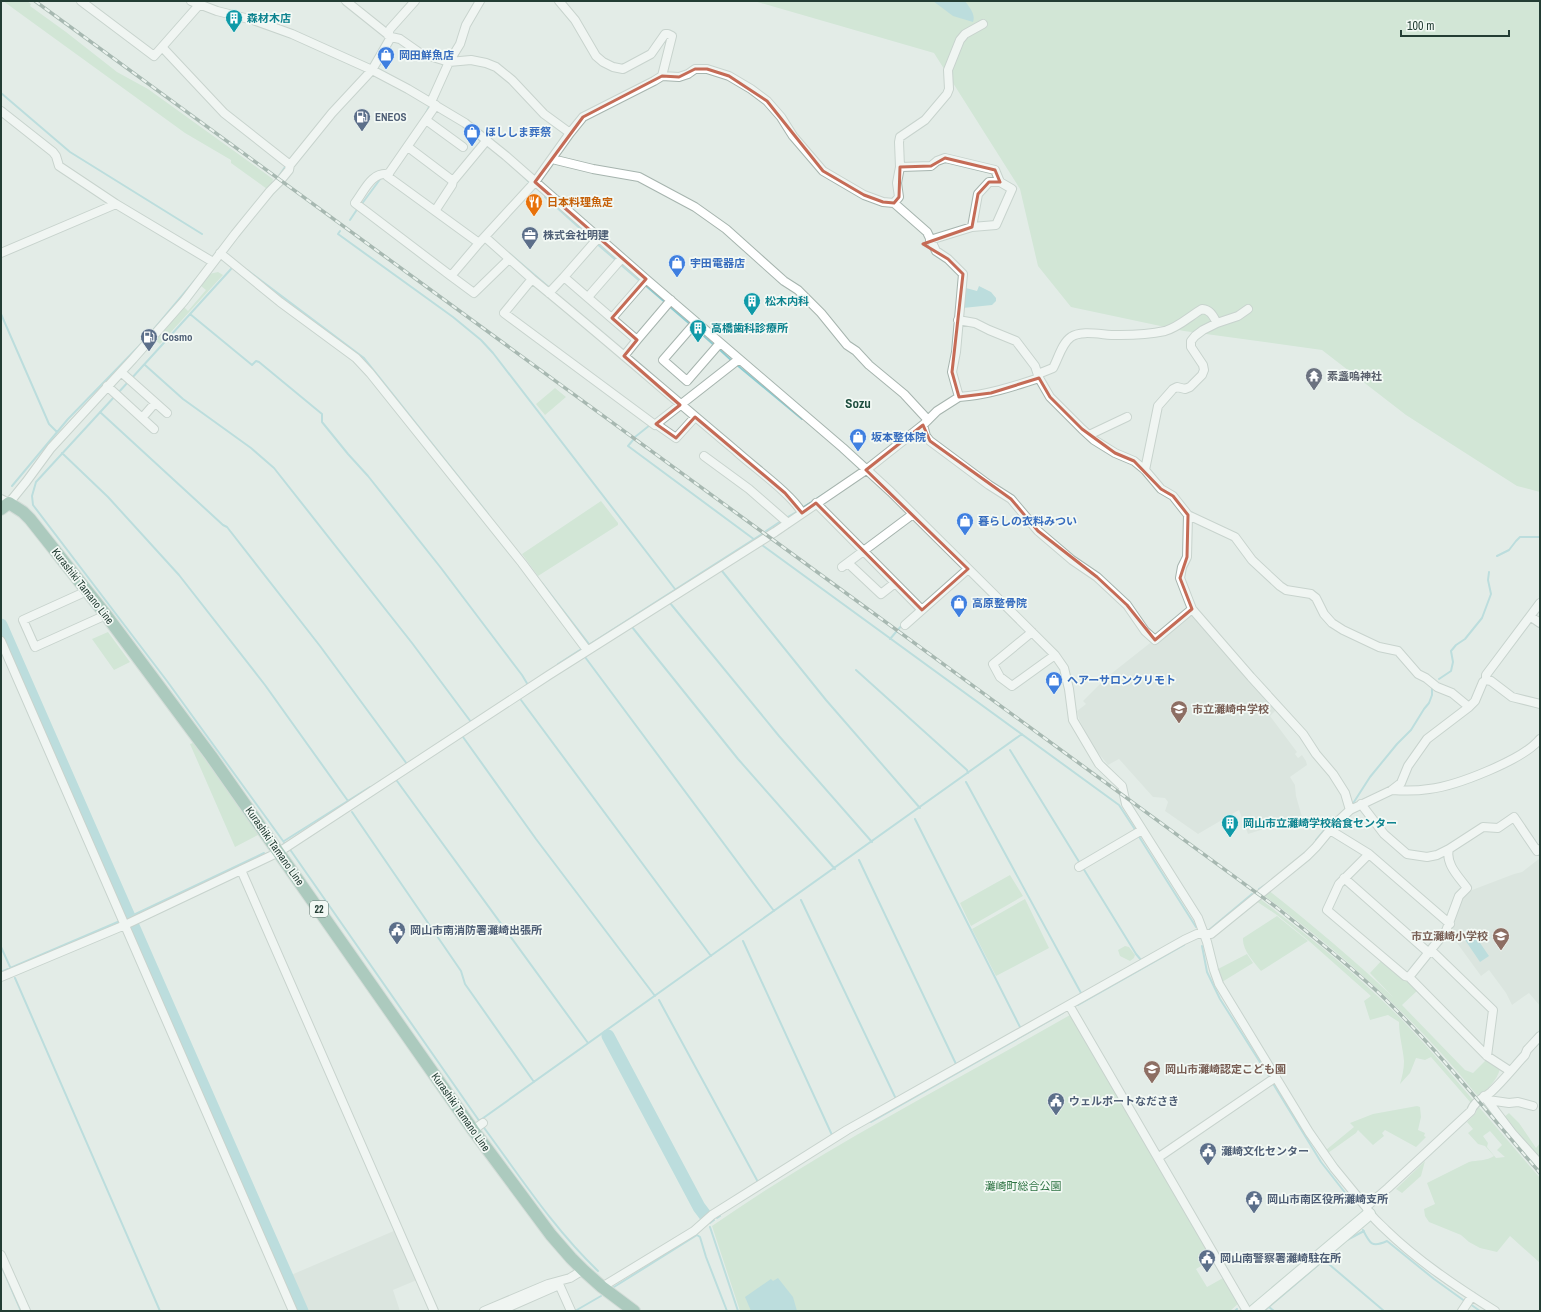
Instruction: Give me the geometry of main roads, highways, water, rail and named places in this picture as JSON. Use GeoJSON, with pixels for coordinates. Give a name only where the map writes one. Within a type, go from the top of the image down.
{"type":"FeatureCollection","features":[{"type":"Feature","properties":{"kind":"main road","name":"Kurashiki Tamano Line"},"geometry":{"type":"LineString","coordinates":[[4,504],[23,512],[30,519],[106,616],[211,756],[285,848],[478,1126],[547,1229],[583,1270],[602,1287],[634,1311]]}},
{"type":"Feature","properties":{"kind":"water"},"geometry":{"type":"Polygon","coordinates":[[[933,1],[965,1],[973,13],[973,22],[953,16],[933,1]]]}},
{"type":"Feature","properties":{"kind":"water"},"geometry":{"type":"Polygon","coordinates":[[[979,286],[991,292],[996,298],[996,301],[992,305],[963,308],[966,288],[977,291],[979,286]]]}},
{"type":"Feature","properties":{"kind":"water"},"geometry":{"type":"Polygon","coordinates":[[[1474,934],[1489,956],[1480,962],[1465,940],[1474,934]]]}},
{"type":"Feature","properties":{"kind":"water"},"geometry":{"type":"Polygon","coordinates":[[[778,1278],[793,1297],[797,1311],[751,1311],[745,1297],[771,1279],[773,1281],[778,1278]]]}},
{"type":"Feature","properties":{"kind":"waterway"},"geometry":{"type":"LineString","coordinates":[[1,93],[70,152],[202,234]]}},
{"type":"Feature","properties":{"kind":"waterway"},"geometry":{"type":"LineString","coordinates":[[425,115],[429,107]]}},
{"type":"Feature","properties":{"kind":"waterway"},"geometry":{"type":"LineString","coordinates":[[279,176],[285,167]]}},
{"type":"Feature","properties":{"kind":"waterway"},"geometry":{"type":"LineString","coordinates":[[523,176],[529,182]]}},
{"type":"Feature","properties":{"kind":"waterway"},"geometry":{"type":"LineString","coordinates":[[361,205],[381,178]]}},
{"type":"Feature","properties":{"kind":"waterway"},"geometry":{"type":"LineString","coordinates":[[545,197],[593,240]]}},
{"type":"Feature","properties":{"kind":"waterway"},"geometry":{"type":"LineString","coordinates":[[350,220],[358,208]]}},
{"type":"Feature","properties":{"kind":"waterway"},"geometry":{"type":"LineString","coordinates":[[340,231],[338,234],[453,317],[481,340],[493,353],[675,589]]}},
{"type":"Feature","properties":{"kind":"waterway"},"geometry":{"type":"LineString","coordinates":[[596,243],[617,261]]}},
{"type":"Feature","properties":{"kind":"waterway"},"geometry":{"type":"LineString","coordinates":[[510,254],[551,289]]}},
{"type":"Feature","properties":{"kind":"waterway"},"geometry":{"type":"LineString","coordinates":[[620,264],[641,282]]}},
{"type":"Feature","properties":{"kind":"waterway"},"geometry":{"type":"LineString","coordinates":[[131,379],[231,269]]}},
{"type":"Feature","properties":{"kind":"waterway"},"geometry":{"type":"LineString","coordinates":[[247,270],[364,358],[488,514]]}},
{"type":"Feature","properties":{"kind":"waterway"},"geometry":{"type":"LineString","coordinates":[[149,335],[196,279]]}},
{"type":"Feature","properties":{"kind":"waterway"},"geometry":{"type":"LineString","coordinates":[[645,285],[666,303]]}},
{"type":"Feature","properties":{"kind":"waterway"},"geometry":{"type":"LineString","coordinates":[[669,306],[691,325]]}},
{"type":"Feature","properties":{"kind":"waterway"},"geometry":{"type":"LineString","coordinates":[[1,314],[49,424],[57,432]]}},
{"type":"Feature","properties":{"kind":"waterway"},"geometry":{"type":"LineString","coordinates":[[190,314],[252,365],[256,361],[259,362],[322,414],[322,422],[368,476],[441,568],[528,685]]}},
{"type":"Feature","properties":{"kind":"waterway"},"geometry":{"type":"LineString","coordinates":[[695,328],[715,346]]}},
{"type":"Feature","properties":{"kind":"waterway"},"geometry":{"type":"LineString","coordinates":[[12,486],[68,419],[141,344]]}},
{"type":"Feature","properties":{"kind":"waterway"},"geometry":{"type":"LineString","coordinates":[[719,349],[732,361]]}},
{"type":"Feature","properties":{"kind":"waterway"},"geometry":{"type":"LineString","coordinates":[[145,365],[183,399],[251,448],[274,468],[412,643],[471,722]]}},
{"type":"Feature","properties":{"kind":"waterway"},"geometry":{"type":"LineString","coordinates":[[737,365],[802,419]]}},
{"type":"Feature","properties":{"kind":"waterway"},"geometry":{"type":"LineString","coordinates":[[118,393],[128,382]]}},
{"type":"Feature","properties":{"kind":"waterway"},"geometry":{"type":"LineString","coordinates":[[115,396],[36,482],[32,496],[33,505],[167,681],[286,845]]}},
{"type":"Feature","properties":{"kind":"waterway"},"geometry":{"type":"LineString","coordinates":[[100,412],[223,525],[227,527],[320,646],[407,764]]}},
{"type":"Feature","properties":{"kind":"waterway"},"geometry":{"type":"LineString","coordinates":[[635,437],[650,425]]}},
{"type":"Feature","properties":{"kind":"waterway"},"geometry":{"type":"LineString","coordinates":[[633,440],[628,446],[755,540]]}},
{"type":"Feature","properties":{"kind":"waterway"},"geometry":{"type":"LineString","coordinates":[[62,453],[108,497],[179,575],[265,685],[348,801]]}},
{"type":"Feature","properties":{"kind":"waterway"},"geometry":{"type":"LineString","coordinates":[[802,508],[832,489]]}},
{"type":"Feature","properties":{"kind":"waterway"},"geometry":{"type":"LineString","coordinates":[[786,518],[798,511]]}},
{"type":"Feature","properties":{"kind":"waterway"},"geometry":{"type":"LineString","coordinates":[[766,531],[781,521]]}},
{"type":"Feature","properties":{"kind":"waterway"},"geometry":{"type":"LineString","coordinates":[[587,646],[762,534]]}},
{"type":"Feature","properties":{"kind":"waterway"},"geometry":{"type":"LineString","coordinates":[[1497,556],[1509,550],[1520,537],[1540,537]]}},
{"type":"Feature","properties":{"kind":"waterway"},"geometry":{"type":"LineString","coordinates":[[762,545],[1119,805],[1136,831]]}},
{"type":"Feature","properties":{"kind":"waterway"},"geometry":{"type":"LineString","coordinates":[[722,571],[826,700],[920,808]]}},
{"type":"Feature","properties":{"kind":"waterway"},"geometry":{"type":"LineString","coordinates":[[1439,679],[1451,671],[1453,662],[1451,651],[1456,645],[1465,639],[1482,618],[1491,594],[1488,580],[1489,572]]}},
{"type":"Feature","properties":{"kind":"waterway"},"geometry":{"type":"LineString","coordinates":[[542,583],[589,644]]}},
{"type":"Feature","properties":{"kind":"waterway"},"geometry":{"type":"LineString","coordinates":[[670,603],[779,736],[872,842]]}},
{"type":"Feature","properties":{"kind":"waterway"},"geometry":{"type":"LineString","coordinates":[[1,625],[302,1311]]}},
{"type":"Feature","properties":{"kind":"waterway"},"geometry":{"type":"LineString","coordinates":[[890,639],[902,625]]}},
{"type":"Feature","properties":{"kind":"waterway"},"geometry":{"type":"LineString","coordinates":[[632,627],[738,759],[835,869]]}},
{"type":"Feature","properties":{"kind":"waterway"},"geometry":{"type":"LineString","coordinates":[[558,664],[583,648]]}},
{"type":"Feature","properties":{"kind":"waterway"},"geometry":{"type":"LineString","coordinates":[[585,657],[774,911]]}},
{"type":"Feature","properties":{"kind":"waterway"},"geometry":{"type":"LineString","coordinates":[[856,670],[967,770],[968,773]]}},
{"type":"Feature","properties":{"kind":"waterway"},"geometry":{"type":"LineString","coordinates":[[1352,805],[1370,777],[1397,744],[1411,730],[1429,703],[1432,695],[1432,687]]}},
{"type":"Feature","properties":{"kind":"waterway"},"geometry":{"type":"LineString","coordinates":[[521,700],[711,956]]}},
{"type":"Feature","properties":{"kind":"waterway"},"geometry":{"type":"LineString","coordinates":[[479,1121],[1022,734]]}},
{"type":"Feature","properties":{"kind":"waterway"},"geometry":{"type":"LineString","coordinates":[[463,737],[536,839],[655,996]]}},
{"type":"Feature","properties":{"kind":"waterway"},"geometry":{"type":"LineString","coordinates":[[1010,750],[1081,865]]}},
{"type":"Feature","properties":{"kind":"waterway"},"geometry":{"type":"LineString","coordinates":[[397,781],[588,1043]]}},
{"type":"Feature","properties":{"kind":"waterway"},"geometry":{"type":"LineString","coordinates":[[966,782],[1081,993]]}},
{"type":"Feature","properties":{"kind":"waterway"},"geometry":{"type":"LineString","coordinates":[[284,841],[370,787]]}},
{"type":"Feature","properties":{"kind":"waterway"},"geometry":{"type":"LineString","coordinates":[[352,812],[461,971],[465,984],[534,1082]]}},
{"type":"Feature","properties":{"kind":"waterway"},"geometry":{"type":"LineString","coordinates":[[915,819],[1021,1029]]}},
{"type":"Feature","properties":{"kind":"waterway"},"geometry":{"type":"LineString","coordinates":[[1316,840],[1327,827]]}},
{"type":"Feature","properties":{"kind":"waterway"},"geometry":{"type":"LineString","coordinates":[[1138,835],[1196,927]]}},
{"type":"Feature","properties":{"kind":"waterway"},"geometry":{"type":"LineString","coordinates":[[289,848],[480,1122]]}},
{"type":"Feature","properties":{"kind":"waterway"},"geometry":{"type":"LineString","coordinates":[[125,919],[264,853]]}},
{"type":"Feature","properties":{"kind":"waterway"},"geometry":{"type":"LineString","coordinates":[[859,860],[956,1064]]}},
{"type":"Feature","properties":{"kind":"waterway"},"geometry":{"type":"LineString","coordinates":[[1083,868],[1141,960]]}},
{"type":"Feature","properties":{"kind":"waterway"},"geometry":{"type":"LineString","coordinates":[[1259,889],[1265,885]]}},
{"type":"Feature","properties":{"kind":"waterway"},"geometry":{"type":"LineString","coordinates":[[1209,930],[1252,894]]}},
{"type":"Feature","properties":{"kind":"waterway"},"geometry":{"type":"LineString","coordinates":[[801,900],[896,1099]]}},
{"type":"Feature","properties":{"kind":"waterway"},"geometry":{"type":"LineString","coordinates":[[1,972],[120,921]]}},
{"type":"Feature","properties":{"kind":"waterway"},"geometry":{"type":"LineString","coordinates":[[743,941],[832,1135]]}},
{"type":"Feature","properties":{"kind":"waterway"},"geometry":{"type":"LineString","coordinates":[[1078,1005],[1184,945]]}},
{"type":"Feature","properties":{"kind":"waterway"},"geometry":{"type":"LineString","coordinates":[[1202,946],[1207,972],[1220,999],[1270,1078]]}},
{"type":"Feature","properties":{"kind":"waterway"},"geometry":{"type":"LineString","coordinates":[[1,947],[11,969]]}},
{"type":"Feature","properties":{"kind":"waterway"},"geometry":{"type":"LineString","coordinates":[[15,978],[160,1311]]}},
{"type":"Feature","properties":{"kind":"waterway"},"geometry":{"type":"LineString","coordinates":[[659,1000],[758,1182]]}},
{"type":"Feature","properties":{"kind":"waterway"},"geometry":{"type":"LineString","coordinates":[[871,1122],[1063,1013]]}},
{"type":"Feature","properties":{"kind":"waterway"},"geometry":{"type":"LineString","coordinates":[[608,1036],[699,1207],[705,1215]]}},
{"type":"Feature","properties":{"kind":"waterway"},"geometry":{"type":"LineString","coordinates":[[1272,1082],[1321,1162],[1350,1199]]}},
{"type":"Feature","properties":{"kind":"waterway"},"geometry":{"type":"LineString","coordinates":[[482,1125],[551,1219],[598,1271]]}},
{"type":"Feature","properties":{"kind":"waterway"},"geometry":{"type":"LineString","coordinates":[[710,1223],[714,1220]]}},
{"type":"Feature","properties":{"kind":"waterway"},"geometry":{"type":"LineString","coordinates":[[710,1227],[738,1311]]}},
{"type":"Feature","properties":{"kind":"waterway"},"geometry":{"type":"LineString","coordinates":[[1363,1230],[1372,1243],[1378,1244],[1387,1241],[1434,1279],[1466,1302]]}},
{"type":"Feature","properties":{"kind":"waterway"},"geometry":{"type":"LineString","coordinates":[[1347,1240],[1364,1231]]}},
{"type":"Feature","properties":{"kind":"waterway"},"geometry":{"type":"LineString","coordinates":[[614,1287],[697,1235],[700,1237],[706,1257],[727,1311]]}},
{"type":"Feature","properties":{"kind":"waterway"},"geometry":{"type":"LineString","coordinates":[[1264,1311],[1330,1255]]}},
{"type":"Feature","properties":{"kind":"waterway"},"geometry":{"type":"LineString","coordinates":[[1324,1260],[1384,1311]]}},
{"type":"Feature","properties":{"kind":"waterway"},"geometry":{"type":"LineString","coordinates":[[1,1265],[21,1311]]}},
{"type":"Feature","properties":{"kind":"waterway"},"geometry":{"type":"LineString","coordinates":[[574,1309],[575,1311],[601,1296]]}},
{"type":"Feature","properties":{"kind":"waterway"},"geometry":{"type":"LineString","coordinates":[[1470,1304],[1480,1311]]}},
{"type":"Feature","properties":{"kind":"waterway"},"geometry":{"type":"LineString","coordinates":[[1269,1307],[1274,1311]]}},
{"type":"Feature","properties":{"kind":"railway"},"geometry":{"type":"LineString","coordinates":[[35,1],[1276,907],[1355,971],[1401,1015],[1462,1082],[1540,1173]]}},
{"type":"Feature","properties":{"kind":"place","name":"森材木店"},"geometry":{"type":"Point","coordinates":[234,33]}},
{"type":"Feature","properties":{"kind":"place","name":"岡田鮮魚店"},"geometry":{"type":"Point","coordinates":[386,70]}},
{"type":"Feature","properties":{"kind":"place","name":"ENEOS"},"geometry":{"type":"Point","coordinates":[362,132]}},
{"type":"Feature","properties":{"kind":"place","name":"ほししま葬祭"},"geometry":{"type":"Point","coordinates":[472,147]}},
{"type":"Feature","properties":{"kind":"place","name":"日本料理魚定"},"geometry":{"type":"Point","coordinates":[534,217]}},
{"type":"Feature","properties":{"kind":"place","name":"株式会社明建"},"geometry":{"type":"Point","coordinates":[530,250]}},
{"type":"Feature","properties":{"kind":"place","name":"宇田電器店"},"geometry":{"type":"Point","coordinates":[677,278]}},
{"type":"Feature","properties":{"kind":"place","name":"松木内科"},"geometry":{"type":"Point","coordinates":[752,316]}},
{"type":"Feature","properties":{"kind":"place","name":"高橋歯科診療所"},"geometry":{"type":"Point","coordinates":[698,343]}},
{"type":"Feature","properties":{"kind":"place","name":"Cosmo"},"geometry":{"type":"Point","coordinates":[149,352]}},
{"type":"Feature","properties":{"kind":"place","name":"素盞嗚神社"},"geometry":{"type":"Point","coordinates":[1314,391]}},
{"type":"Feature","properties":{"kind":"place","name":"坂本整体院"},"geometry":{"type":"Point","coordinates":[858,452]}},
{"type":"Feature","properties":{"kind":"place","name":"暮らしの衣料みつい"},"geometry":{"type":"Point","coordinates":[965,536]}},
{"type":"Feature","properties":{"kind":"place","name":"高原整骨院"},"geometry":{"type":"Point","coordinates":[959,618]}},
{"type":"Feature","properties":{"kind":"place","name":"ヘアーサロンクリモト"},"geometry":{"type":"Point","coordinates":[1054,695]}},
{"type":"Feature","properties":{"kind":"place","name":"市立灘崎中学校"},"geometry":{"type":"Point","coordinates":[1179,724]}},
{"type":"Feature","properties":{"kind":"place","name":"岡山市立灘崎学校給食センター"},"geometry":{"type":"Point","coordinates":[1230,838]}},
{"type":"Feature","properties":{"kind":"place","name":"岡山市南消防署灘崎出張所"},"geometry":{"type":"Point","coordinates":[397,945]}},
{"type":"Feature","properties":{"kind":"place","name":"市立灘崎小学校"},"geometry":{"type":"Point","coordinates":[1501,951]}},
{"type":"Feature","properties":{"kind":"place","name":"岡山市灘崎認定こども園"},"geometry":{"type":"Point","coordinates":[1152,1084]}},
{"type":"Feature","properties":{"kind":"place","name":"ウェルポートなださき"},"geometry":{"type":"Point","coordinates":[1056,1116]}},
{"type":"Feature","properties":{"kind":"place","name":"灘崎文化センター"},"geometry":{"type":"Point","coordinates":[1208,1166]}},
{"type":"Feature","properties":{"kind":"place","name":"岡山市南区役所灘崎支所"},"geometry":{"type":"Point","coordinates":[1254,1214]}},
{"type":"Feature","properties":{"kind":"place","name":"岡山南警察署灘崎駐在所"},"geometry":{"type":"Point","coordinates":[1207,1273]}},
{"type":"Feature","properties":{"kind":"district","name":"Sozu"},"geometry":{"type":"Point","coordinates":[858,403]}},
{"type":"Feature","properties":{"kind":"park label","name":"灘崎町総合公園"},"geometry":{"type":"Point","coordinates":[1023,1186]}}]}
